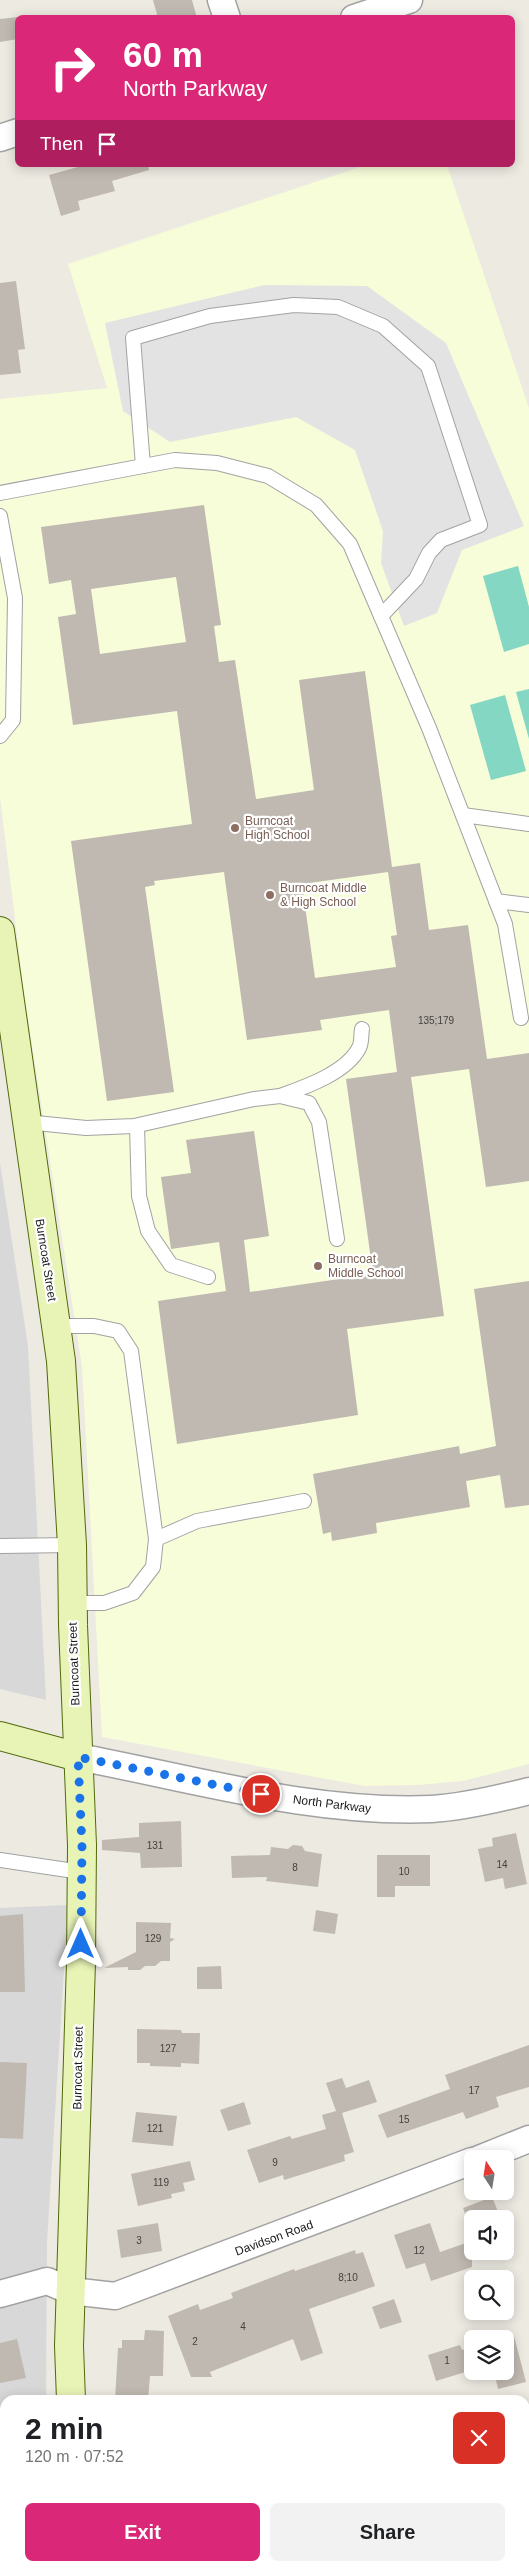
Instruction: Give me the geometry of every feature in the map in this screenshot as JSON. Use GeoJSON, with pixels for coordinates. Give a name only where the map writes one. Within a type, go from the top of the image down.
{"type":"FeatureCollection","features":[{"type":"Feature","properties":{"kind":"main road","name":"Burncoat Street"},"geometry":{"type":"LineString","coordinates":[[0,931],[61,1361],[72,1545],[82,1872],[77,2120],[71,2291],[71,2395]]}},
{"type":"Feature","properties":{"kind":"main road"},"geometry":{"type":"LineString","coordinates":[[0,1736],[78,1757]]}},
{"type":"Feature","properties":{"kind":"street"},"geometry":{"type":"LineString","coordinates":[[221,0],[226,15]]}},
{"type":"Feature","properties":{"kind":"street"},"geometry":{"type":"LineString","coordinates":[[363,15],[409,0]]}},
{"type":"Feature","properties":{"kind":"street"},"geometry":{"type":"LineString","coordinates":[[0,138],[15,133]]}},
{"type":"Feature","properties":{"kind":"street","name":"North Parkway"},"geometry":{"type":"LineString","coordinates":[[78,1757],[306,1802],[386,1810],[435,1808],[529,1791]]}},
{"type":"Feature","properties":{"kind":"street"},"geometry":{"type":"LineString","coordinates":[[502,2150],[529,2139]]}},
{"type":"Feature","properties":{"kind":"street","name":"Davidson Road"},"geometry":{"type":"LineString","coordinates":[[0,2294],[47,2281],[71,2291],[116,2296],[464,2164]]}},
{"type":"Feature","properties":{"kind":"lane"},"geometry":{"type":"LineString","coordinates":[[143,466],[133,338],[210,316],[294,305],[338,307],[383,326],[428,366],[480,525],[441,540],[429,553],[416,579],[381,616]]}},
{"type":"Feature","properties":{"kind":"lane"},"geometry":{"type":"LineString","coordinates":[[0,493],[174,460],[217,463],[268,476],[316,505],[350,544],[463,814],[506,924],[523,1011]]}},
{"type":"Feature","properties":{"kind":"lane"},"geometry":{"type":"LineString","coordinates":[[0,516],[15,598],[13,720],[0,736]]}},
{"type":"Feature","properties":{"kind":"lane"},"geometry":{"type":"LineString","coordinates":[[463,814],[529,824]]}},
{"type":"Feature","properties":{"kind":"lane"},"geometry":{"type":"LineString","coordinates":[[496,901],[529,904]]}},
{"type":"Feature","properties":{"kind":"lane"},"geometry":{"type":"LineString","coordinates":[[26,1122],[86,1128],[137,1126],[254,1099],[280,1096],[320,1081],[351,1058],[360,1047],[362,1029]]}},
{"type":"Feature","properties":{"kind":"lane"},"geometry":{"type":"LineString","coordinates":[[280,1096],[309,1103],[319,1122],[337,1239]]}},
{"type":"Feature","properties":{"kind":"lane"},"geometry":{"type":"LineString","coordinates":[[137,1126],[139,1196],[148,1231],[171,1266],[208,1277]]}},
{"type":"Feature","properties":{"kind":"lane"},"geometry":{"type":"LineString","coordinates":[[56,1326],[94,1326],[118,1331],[131,1351],[156,1539],[153,1567],[133,1593],[104,1603],[73,1603]]}},
{"type":"Feature","properties":{"kind":"lane"},"geometry":{"type":"LineString","coordinates":[[156,1539],[197,1521],[304,1501]]}},
{"type":"Feature","properties":{"kind":"lane"},"geometry":{"type":"LineString","coordinates":[[0,1546],[72,1545]]}},
{"type":"Feature","properties":{"kind":"lane"},"geometry":{"type":"LineString","coordinates":[[0,1860],[82,1872]]}},
{"type":"Feature","properties":{"kind":"shaded area","name":"Burncoat Middle & High School"},"geometry":{"type":"Polygon","coordinates":[[[360,167],[448,167],[529,408],[529,1764],[463,1781],[419,1785],[364,1786],[102,1737],[82,1367],[24,993],[0,797],[0,399],[107,388],[68,264],[360,167]]]}},
{"type":"Feature","properties":{"kind":"shaded area"},"geometry":{"type":"Polygon","coordinates":[[[264,285],[367,286],[446,343],[524,526],[462,550],[437,613],[404,626],[381,563],[383,531],[355,450],[296,417],[170,442],[123,411],[105,323],[264,285]]]}},
{"type":"Feature","properties":{"kind":"shaded area"},"geometry":{"type":"Polygon","coordinates":[[[518,566],[529,607],[529,644],[504,652],[483,576],[518,566]]]}},
{"type":"Feature","properties":{"kind":"shaded area"},"geometry":{"type":"Polygon","coordinates":[[[529,689],[529,739],[516,692],[529,689]]]}},
{"type":"Feature","properties":{"kind":"shaded area"},"geometry":{"type":"Polygon","coordinates":[[[505,695],[526,771],[491,780],[470,705],[505,695]]]}},
{"type":"Feature","properties":{"kind":"shaded area"},"geometry":{"type":"Polygon","coordinates":[[[0,1163],[28,1346],[46,1700],[0,1689],[0,1163]]]}},
{"type":"Feature","properties":{"kind":"shaded area"},"geometry":{"type":"Polygon","coordinates":[[[68,1905],[47,2242],[46,2395],[0,2395],[0,1908],[68,1905]]]}},
{"type":"Feature","properties":{"kind":"building"},"geometry":{"type":"Polygon","coordinates":[[[153,0],[192,0],[196,15],[157,15],[153,0]]]}},
{"type":"Feature","properties":{"kind":"building"},"geometry":{"type":"Polygon","coordinates":[[[15,17],[15,40],[0,42],[0,19],[15,17]]]}},
{"type":"Feature","properties":{"kind":"building"},"geometry":{"type":"Polygon","coordinates":[[[78,167],[148,167],[149,170],[112,181],[115,191],[78,201],[80,210],[61,216],[49,175],[78,167]]]}},
{"type":"Feature","properties":{"kind":"building"},"geometry":{"type":"Polygon","coordinates":[[[16,281],[25,349],[18,350],[21,373],[0,375],[0,283],[16,281]]]}},
{"type":"Feature","properties":{"kind":"building"},"geometry":{"type":"Polygon","coordinates":[[[204,505],[221,625],[214,626],[219,662],[235,660],[256,799],[314,790],[299,680],[365,671],[392,867],[420,863],[429,930],[468,925],[487,1059],[529,1053],[529,1181],[486,1187],[469,1069],[411,1077],[444,1316],[347,1329],[358,1415],[177,1444],[158,1301],[226,1291],[219,1242],[171,1249],[161,1177],[191,1173],[186,1140],[254,1131],[269,1236],[244,1240],[250,1292],[373,1274],[346,1079],[397,1072],[389,1010],[320,1020],[322,1030],[247,1040],[224,872],[154,881],[155,885],[145,887],[174,1092],[107,1101],[71,841],[192,824],[177,711],[73,725],[58,617],[76,614],[71,580],[49,584],[41,527],[204,505]],[[176,577],[91,589],[100,654],[186,642],[176,577]],[[388,872],[302,884],[315,978],[396,967],[391,936],[397,935],[388,872]]]}},
{"type":"Feature","properties":{"kind":"building"},"geometry":{"type":"Polygon","coordinates":[[[529,1281],[529,1505],[505,1508],[500,1475],[466,1481],[470,1507],[376,1523],[377,1533],[332,1541],[331,1532],[323,1534],[313,1474],[459,1446],[460,1454],[496,1446],[474,1289],[529,1281]]]}},
{"type":"Feature","properties":{"kind":"building"},"geometry":{"type":"Polygon","coordinates":[[[181,1821],[182,1867],[141,1868],[140,1853],[102,1850],[102,1840],[139,1837],[139,1823],[181,1821]]]}},
{"type":"Feature","properties":{"kind":"building"},"geometry":{"type":"Polygon","coordinates":[[[516,1833],[527,1884],[505,1889],[503,1878],[485,1882],[478,1849],[493,1846],[492,1838],[516,1833]]]}},
{"type":"Feature","properties":{"kind":"building"},"geometry":{"type":"Polygon","coordinates":[[[293,1845],[302,1846],[305,1851],[322,1854],[318,1887],[266,1881],[267,1877],[232,1878],[231,1856],[270,1855],[271,1847],[288,1849],[293,1845]]]}},
{"type":"Feature","properties":{"kind":"building"},"geometry":{"type":"Polygon","coordinates":[[[377,1855],[430,1855],[430,1886],[395,1886],[395,1897],[377,1897],[377,1855]]]}},
{"type":"Feature","properties":{"kind":"building"},"geometry":{"type":"Polygon","coordinates":[[[316,1910],[338,1914],[335,1934],[313,1931],[316,1910]]]}},
{"type":"Feature","properties":{"kind":"building"},"geometry":{"type":"Polygon","coordinates":[[[23,1914],[25,1992],[0,1992],[0,1916],[23,1914]]]}},
{"type":"Feature","properties":{"kind":"building"},"geometry":{"type":"Polygon","coordinates":[[[136,1922],[171,1923],[170,1938],[175,1939],[170,1942],[170,1961],[161,1961],[155,1966],[145,1966],[140,1970],[128,1970],[128,1967],[104,1968],[136,1952],[136,1922]]]}},
{"type":"Feature","properties":{"kind":"building"},"geometry":{"type":"Polygon","coordinates":[[[221,1966],[222,1989],[197,1989],[197,1967],[221,1966]]]}},
{"type":"Feature","properties":{"kind":"building"},"geometry":{"type":"Polygon","coordinates":[[[137,2029],[181,2030],[182,2033],[200,2033],[199,2064],[181,2063],[181,2067],[150,2066],[150,2063],[137,2063],[137,2029]]]}},
{"type":"Feature","properties":{"kind":"building"},"geometry":{"type":"Polygon","coordinates":[[[529,2045],[529,2087],[496,2097],[499,2107],[466,2119],[463,2112],[387,2138],[378,2115],[450,2089],[445,2075],[529,2045]]]}},
{"type":"Feature","properties":{"kind":"building"},"geometry":{"type":"Polygon","coordinates":[[[0,2062],[27,2063],[23,2139],[0,2138],[0,2062]]]}},
{"type":"Feature","properties":{"kind":"building"},"geometry":{"type":"Polygon","coordinates":[[[342,2078],[346,2088],[369,2080],[377,2102],[342,2113],[354,2152],[344,2155],[345,2161],[284,2180],[283,2175],[259,2183],[247,2150],[290,2136],[292,2139],[326,2129],[322,2115],[336,2111],[326,2083],[342,2078]]]}},
{"type":"Feature","properties":{"kind":"building"},"geometry":{"type":"Polygon","coordinates":[[[244,2102],[251,2124],[228,2131],[220,2110],[244,2102]]]}},
{"type":"Feature","properties":{"kind":"building"},"geometry":{"type":"Polygon","coordinates":[[[136,2112],[177,2116],[173,2146],[132,2142],[136,2112]]]}},
{"type":"Feature","properties":{"kind":"building"},"geometry":{"type":"Polygon","coordinates":[[[190,2161],[195,2180],[183,2183],[185,2191],[171,2194],[172,2198],[138,2206],[131,2174],[190,2161]]]}},
{"type":"Feature","properties":{"kind":"building"},"geometry":{"type":"Polygon","coordinates":[[[484,2200],[493,2200],[497,2210],[464,2211],[463,2208],[484,2200]]]}},
{"type":"Feature","properties":{"kind":"building"},"geometry":{"type":"Polygon","coordinates":[[[158,2223],[162,2251],[121,2258],[117,2230],[158,2223]]]}},
{"type":"Feature","properties":{"kind":"building"},"geometry":{"type":"Polygon","coordinates":[[[430,2223],[440,2252],[464,2244],[464,2260],[472,2260],[472,2267],[431,2281],[425,2263],[406,2269],[394,2235],[430,2223]]]}},
{"type":"Feature","properties":{"kind":"building"},"geometry":{"type":"Polygon","coordinates":[[[355,2250],[356,2254],[363,2252],[375,2286],[309,2309],[323,2353],[301,2361],[293,2339],[210,2372],[212,2377],[191,2377],[168,2316],[198,2304],[200,2310],[233,2298],[231,2293],[294,2269],[295,2271],[355,2250]]]}},
{"type":"Feature","properties":{"kind":"building"},"geometry":{"type":"Polygon","coordinates":[[[394,2299],[402,2322],[380,2329],[372,2307],[394,2299]]]}},
{"type":"Feature","properties":{"kind":"building"},"geometry":{"type":"Polygon","coordinates":[[[145,2330],[164,2331],[163,2376],[150,2376],[148,2395],[115,2395],[118,2348],[122,2348],[122,2340],[144,2340],[145,2330]]]}},
{"type":"Feature","properties":{"kind":"building"},"geometry":{"type":"Polygon","coordinates":[[[514,2336],[526,2382],[498,2389],[496,2380],[514,2380],[514,2336]]]}},
{"type":"Feature","properties":{"kind":"building"},"geometry":{"type":"Polygon","coordinates":[[[17,2339],[26,2378],[0,2383],[0,2343],[17,2339]]]}},
{"type":"Feature","properties":{"kind":"building"},"geometry":{"type":"Polygon","coordinates":[[[460,2345],[462,2350],[464,2349],[464,2372],[436,2381],[428,2355],[460,2345]]]}},
{"type":"Feature","properties":{"kind":"place","name":"Burncoat High School"},"geometry":{"type":"Point","coordinates":[235,828]}},
{"type":"Feature","properties":{"kind":"place","name":"Burncoat Middle & High School"},"geometry":{"type":"Point","coordinates":[270,895]}},
{"type":"Feature","properties":{"kind":"place","name":"Burncoat Middle School"},"geometry":{"type":"Point","coordinates":[318,1266]}},
{"type":"Feature","properties":{"kind":"route"},"geometry":{"type":"LineString","coordinates":[[81,1944],[82,1845],[78,1757],[261,1794]]}}]}
